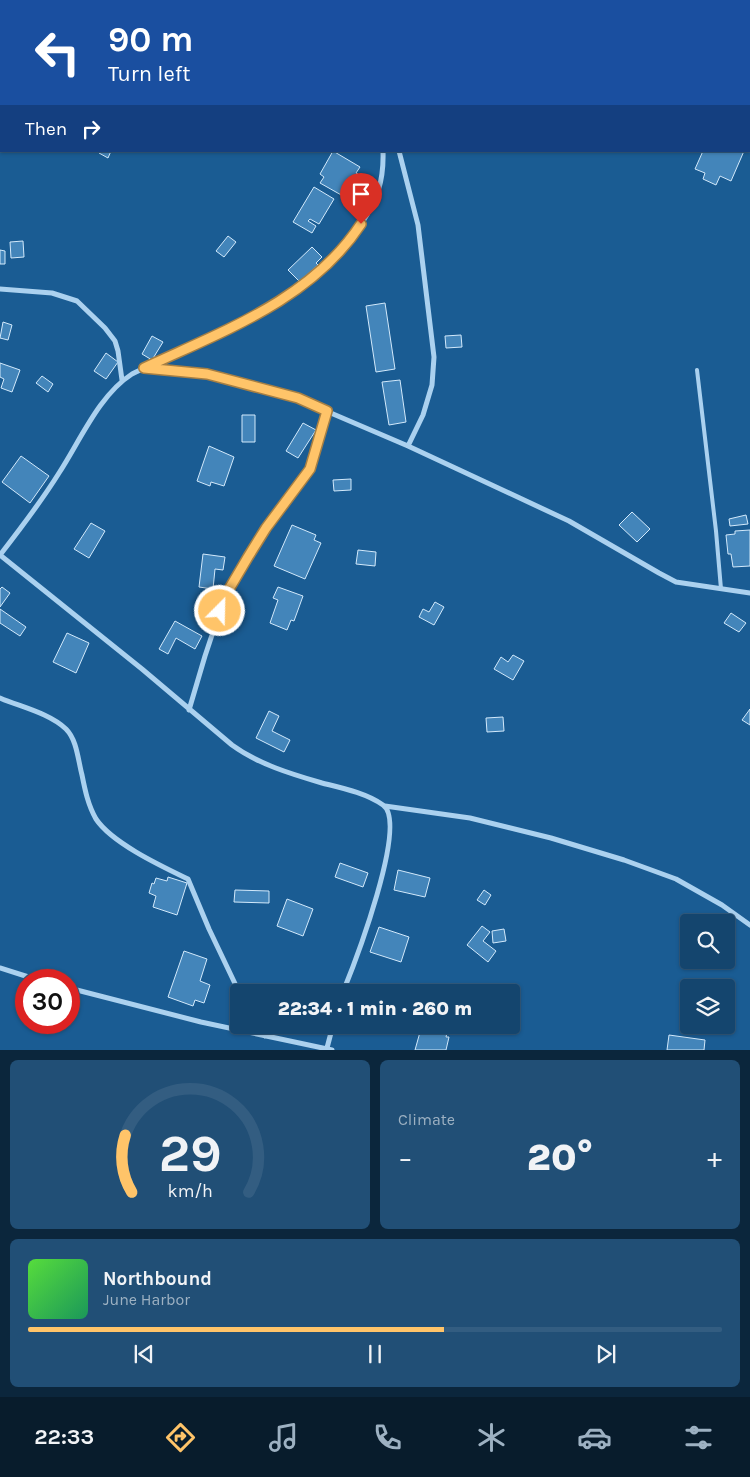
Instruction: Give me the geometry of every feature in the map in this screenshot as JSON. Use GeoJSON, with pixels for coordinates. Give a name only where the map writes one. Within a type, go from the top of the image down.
{"type":"FeatureCollection","features":[{"type":"Feature","properties":{"kind":"street"},"geometry":{"type":"LineString","coordinates":[[383,152],[382,179],[369,212],[353,237],[331,262],[305,285],[270,308],[122,380],[96,412],[39,504],[0,555],[142,669],[232,746],[247,756],[299,776],[373,799],[385,806],[470,818],[551,838],[624,860],[676,879],[722,905],[750,925]]}},
{"type":"Feature","properties":{"kind":"street"},"geometry":{"type":"LineString","coordinates":[[399,152],[418,225],[434,357],[432,385],[425,408],[408,446]]}},
{"type":"Feature","properties":{"kind":"street"},"geometry":{"type":"LineString","coordinates":[[0,289],[52,293],[77,301],[105,328],[115,341],[122,380]]}},
{"type":"Feature","properties":{"kind":"street"},"geometry":{"type":"LineString","coordinates":[[144,368],[207,374],[298,398],[408,446],[569,521],[676,582],[750,593]]}},
{"type":"Feature","properties":{"kind":"street"},"geometry":{"type":"LineString","coordinates":[[189,710],[204,656],[225,596],[266,528],[310,469],[327,411]]}},
{"type":"Feature","properties":{"kind":"street"},"geometry":{"type":"LineString","coordinates":[[0,698],[50,718],[65,728],[74,743],[87,798],[96,818],[105,830],[116,839],[188,879],[235,984]]}},
{"type":"Feature","properties":{"kind":"street"},"geometry":{"type":"LineString","coordinates":[[346,984],[375,905],[383,871],[390,828],[389,815],[385,806]]}},
{"type":"Feature","properties":{"kind":"street"},"geometry":{"type":"LineString","coordinates":[[0,968],[15,973]]}},
{"type":"Feature","properties":{"kind":"street"},"geometry":{"type":"LineString","coordinates":[[80,991],[201,1022],[330,1049],[332,1034]]}},
{"type":"Feature","properties":{"kind":"lane"},"geometry":{"type":"LineString","coordinates":[[697,370],[721,589]]}},
{"type":"Feature","properties":{"kind":"building"},"geometry":{"type":"Polygon","coordinates":[[[100,152],[111,152],[108,158],[100,152]]]}},
{"type":"Feature","properties":{"kind":"building"},"geometry":{"type":"Polygon","coordinates":[[[332,152],[335,152],[360,167],[356,173],[361,176],[351,194],[346,191],[343,196],[320,183],[324,177],[320,174],[332,152]]]}},
{"type":"Feature","properties":{"kind":"building"},"geometry":{"type":"Polygon","coordinates":[[[703,152],[744,152],[731,181],[720,176],[716,185],[703,179],[705,173],[695,169],[703,152]]]}},
{"type":"Feature","properties":{"kind":"building"},"geometry":{"type":"Polygon","coordinates":[[[314,187],[334,199],[319,224],[310,219],[308,221],[316,226],[312,233],[293,222],[314,187]]]}},
{"type":"Feature","properties":{"kind":"building"},"geometry":{"type":"Polygon","coordinates":[[[228,236],[236,242],[224,257],[216,251],[228,236]]]}},
{"type":"Feature","properties":{"kind":"building"},"geometry":{"type":"Polygon","coordinates":[[[23,241],[24,257],[11,258],[10,242],[23,241]]]}},
{"type":"Feature","properties":{"kind":"building"},"geometry":{"type":"Polygon","coordinates":[[[312,247],[322,257],[316,263],[318,265],[300,282],[288,270],[312,247]]]}},
{"type":"Feature","properties":{"kind":"building"},"geometry":{"type":"Polygon","coordinates":[[[0,250],[5,251],[5,264],[0,264],[0,250]]]}},
{"type":"Feature","properties":{"kind":"building"},"geometry":{"type":"Polygon","coordinates":[[[385,303],[395,369],[376,372],[366,306],[385,303]]]}},
{"type":"Feature","properties":{"kind":"building"},"geometry":{"type":"Polygon","coordinates":[[[3,322],[12,325],[8,340],[0,338],[3,322]]]}},
{"type":"Feature","properties":{"kind":"building"},"geometry":{"type":"Polygon","coordinates":[[[461,335],[462,347],[446,348],[445,336],[461,335]]]}},
{"type":"Feature","properties":{"kind":"building"},"geometry":{"type":"Polygon","coordinates":[[[152,336],[163,342],[152,360],[142,354],[152,336]]]}},
{"type":"Feature","properties":{"kind":"building"},"geometry":{"type":"Polygon","coordinates":[[[106,353],[118,362],[106,379],[94,371],[106,353]]]}},
{"type":"Feature","properties":{"kind":"building"},"geometry":{"type":"Polygon","coordinates":[[[0,363],[20,370],[12,392],[1,388],[4,379],[0,377],[0,363]]]}},
{"type":"Feature","properties":{"kind":"building"},"geometry":{"type":"Polygon","coordinates":[[[42,376],[53,384],[48,392],[36,383],[42,376]]]}},
{"type":"Feature","properties":{"kind":"building"},"geometry":{"type":"Polygon","coordinates":[[[400,380],[406,422],[389,425],[382,382],[400,380]]]}},
{"type":"Feature","properties":{"kind":"building"},"geometry":{"type":"Polygon","coordinates":[[[242,415],[255,415],[255,442],[242,442],[242,415]]]}},
{"type":"Feature","properties":{"kind":"building"},"geometry":{"type":"Polygon","coordinates":[[[303,423],[316,430],[298,458],[286,451],[303,423]]]}},
{"type":"Feature","properties":{"kind":"building"},"geometry":{"type":"Polygon","coordinates":[[[209,446],[234,457],[224,486],[211,482],[210,486],[197,481],[209,446]]]}},
{"type":"Feature","properties":{"kind":"building"},"geometry":{"type":"Polygon","coordinates":[[[21,456],[49,476],[30,503],[2,482],[21,456]]]}},
{"type":"Feature","properties":{"kind":"building"},"geometry":{"type":"Polygon","coordinates":[[[351,479],[351,490],[334,491],[333,480],[351,479]]]}},
{"type":"Feature","properties":{"kind":"building"},"geometry":{"type":"Polygon","coordinates":[[[632,512],[650,529],[637,542],[619,525],[632,512]]]}},
{"type":"Feature","properties":{"kind":"building"},"geometry":{"type":"Polygon","coordinates":[[[746,515],[748,524],[730,526],[729,519],[746,515]]]}},
{"type":"Feature","properties":{"kind":"building"},"geometry":{"type":"Polygon","coordinates":[[[91,523],[105,531],[89,558],[74,549],[91,523]]]}},
{"type":"Feature","properties":{"kind":"building"},"geometry":{"type":"Polygon","coordinates":[[[292,525],[316,535],[314,540],[321,543],[305,579],[274,566],[292,525]]]}},
{"type":"Feature","properties":{"kind":"building"},"geometry":{"type":"Polygon","coordinates":[[[750,530],[750,566],[733,567],[731,554],[728,554],[726,535],[735,534],[735,531],[750,530]]]}},
{"type":"Feature","properties":{"kind":"building"},"geometry":{"type":"Polygon","coordinates":[[[358,550],[376,552],[375,566],[356,564],[358,550]]]}},
{"type":"Feature","properties":{"kind":"building"},"geometry":{"type":"Polygon","coordinates":[[[203,554],[225,557],[223,570],[215,569],[213,589],[199,587],[203,554]]]}},
{"type":"Feature","properties":{"kind":"building"},"geometry":{"type":"Polygon","coordinates":[[[2,587],[10,593],[0,607],[0,589],[2,587]]]}},
{"type":"Feature","properties":{"kind":"building"},"geometry":{"type":"Polygon","coordinates":[[[278,587],[303,596],[294,621],[291,620],[287,630],[270,623],[278,600],[273,598],[278,587]]]}},
{"type":"Feature","properties":{"kind":"building"},"geometry":{"type":"Polygon","coordinates":[[[435,602],[444,607],[434,625],[419,617],[423,609],[429,612],[435,602]]]}},
{"type":"Feature","properties":{"kind":"building"},"geometry":{"type":"Polygon","coordinates":[[[0,609],[26,627],[20,636],[0,623],[0,609]]]}},
{"type":"Feature","properties":{"kind":"building"},"geometry":{"type":"Polygon","coordinates":[[[731,613],[746,623],[739,632],[724,623],[731,613]]]}},
{"type":"Feature","properties":{"kind":"building"},"geometry":{"type":"Polygon","coordinates":[[[175,621],[202,636],[195,649],[176,638],[168,654],[159,649],[175,621]]]}},
{"type":"Feature","properties":{"kind":"building"},"geometry":{"type":"Polygon","coordinates":[[[67,633],[89,643],[76,673],[53,662],[67,633]]]}},
{"type":"Feature","properties":{"kind":"building"},"geometry":{"type":"Polygon","coordinates":[[[513,655],[524,661],[513,680],[494,669],[501,657],[508,662],[513,655]]]}},
{"type":"Feature","properties":{"kind":"building"},"geometry":{"type":"Polygon","coordinates":[[[750,709],[750,725],[742,720],[750,709]]]}},
{"type":"Feature","properties":{"kind":"building"},"geometry":{"type":"Polygon","coordinates":[[[269,711],[279,716],[272,731],[290,740],[284,752],[256,738],[269,711]]]}},
{"type":"Feature","properties":{"kind":"building"},"geometry":{"type":"Polygon","coordinates":[[[503,717],[504,731],[487,732],[486,718],[503,717]]]}},
{"type":"Feature","properties":{"kind":"building"},"geometry":{"type":"Polygon","coordinates":[[[340,863],[368,873],[363,887],[335,877],[340,863]]]}},
{"type":"Feature","properties":{"kind":"building"},"geometry":{"type":"Polygon","coordinates":[[[398,870],[430,878],[425,897],[394,890],[398,870]]]}},
{"type":"Feature","properties":{"kind":"building"},"geometry":{"type":"Polygon","coordinates":[[[168,877],[187,883],[177,915],[153,907],[156,896],[149,893],[152,883],[154,884],[156,878],[167,881],[168,877]]]}},
{"type":"Feature","properties":{"kind":"building"},"geometry":{"type":"Polygon","coordinates":[[[235,890],[269,891],[269,903],[234,902],[235,890]]]}},
{"type":"Feature","properties":{"kind":"building"},"geometry":{"type":"Polygon","coordinates":[[[484,890],[491,895],[485,905],[477,900],[484,890]]]}},
{"type":"Feature","properties":{"kind":"building"},"geometry":{"type":"Polygon","coordinates":[[[287,899],[313,909],[303,936],[277,926],[287,899]]]}},
{"type":"Feature","properties":{"kind":"building"},"geometry":{"type":"Polygon","coordinates":[[[482,926],[490,932],[483,941],[496,951],[488,962],[467,945],[482,926]]]}},
{"type":"Feature","properties":{"kind":"building"},"geometry":{"type":"Polygon","coordinates":[[[379,927],[409,937],[401,962],[370,952],[379,927]]]}},
{"type":"Feature","properties":{"kind":"building"},"geometry":{"type":"Polygon","coordinates":[[[504,929],[506,941],[493,943],[492,931],[504,929]]]}},
{"type":"Feature","properties":{"kind":"building"},"geometry":{"type":"Polygon","coordinates":[[[184,951],[207,959],[200,981],[210,985],[204,1003],[195,1000],[193,1006],[168,997],[184,951]]]}},
{"type":"Feature","properties":{"kind":"building"},"geometry":{"type":"Polygon","coordinates":[[[419,1034],[447,1034],[446,1037],[449,1037],[446,1050],[415,1050],[419,1034]]]}},
{"type":"Feature","properties":{"kind":"building"},"geometry":{"type":"Polygon","coordinates":[[[669,1035],[705,1040],[704,1050],[667,1050],[669,1035]]]}},
{"type":"Feature","properties":{"kind":"route"},"geometry":{"type":"LineString","coordinates":[[220,611],[225,596],[266,528],[310,469],[327,411],[298,398],[207,374],[144,368],[270,308],[305,285],[331,262],[353,237],[361,224]]}}]}
